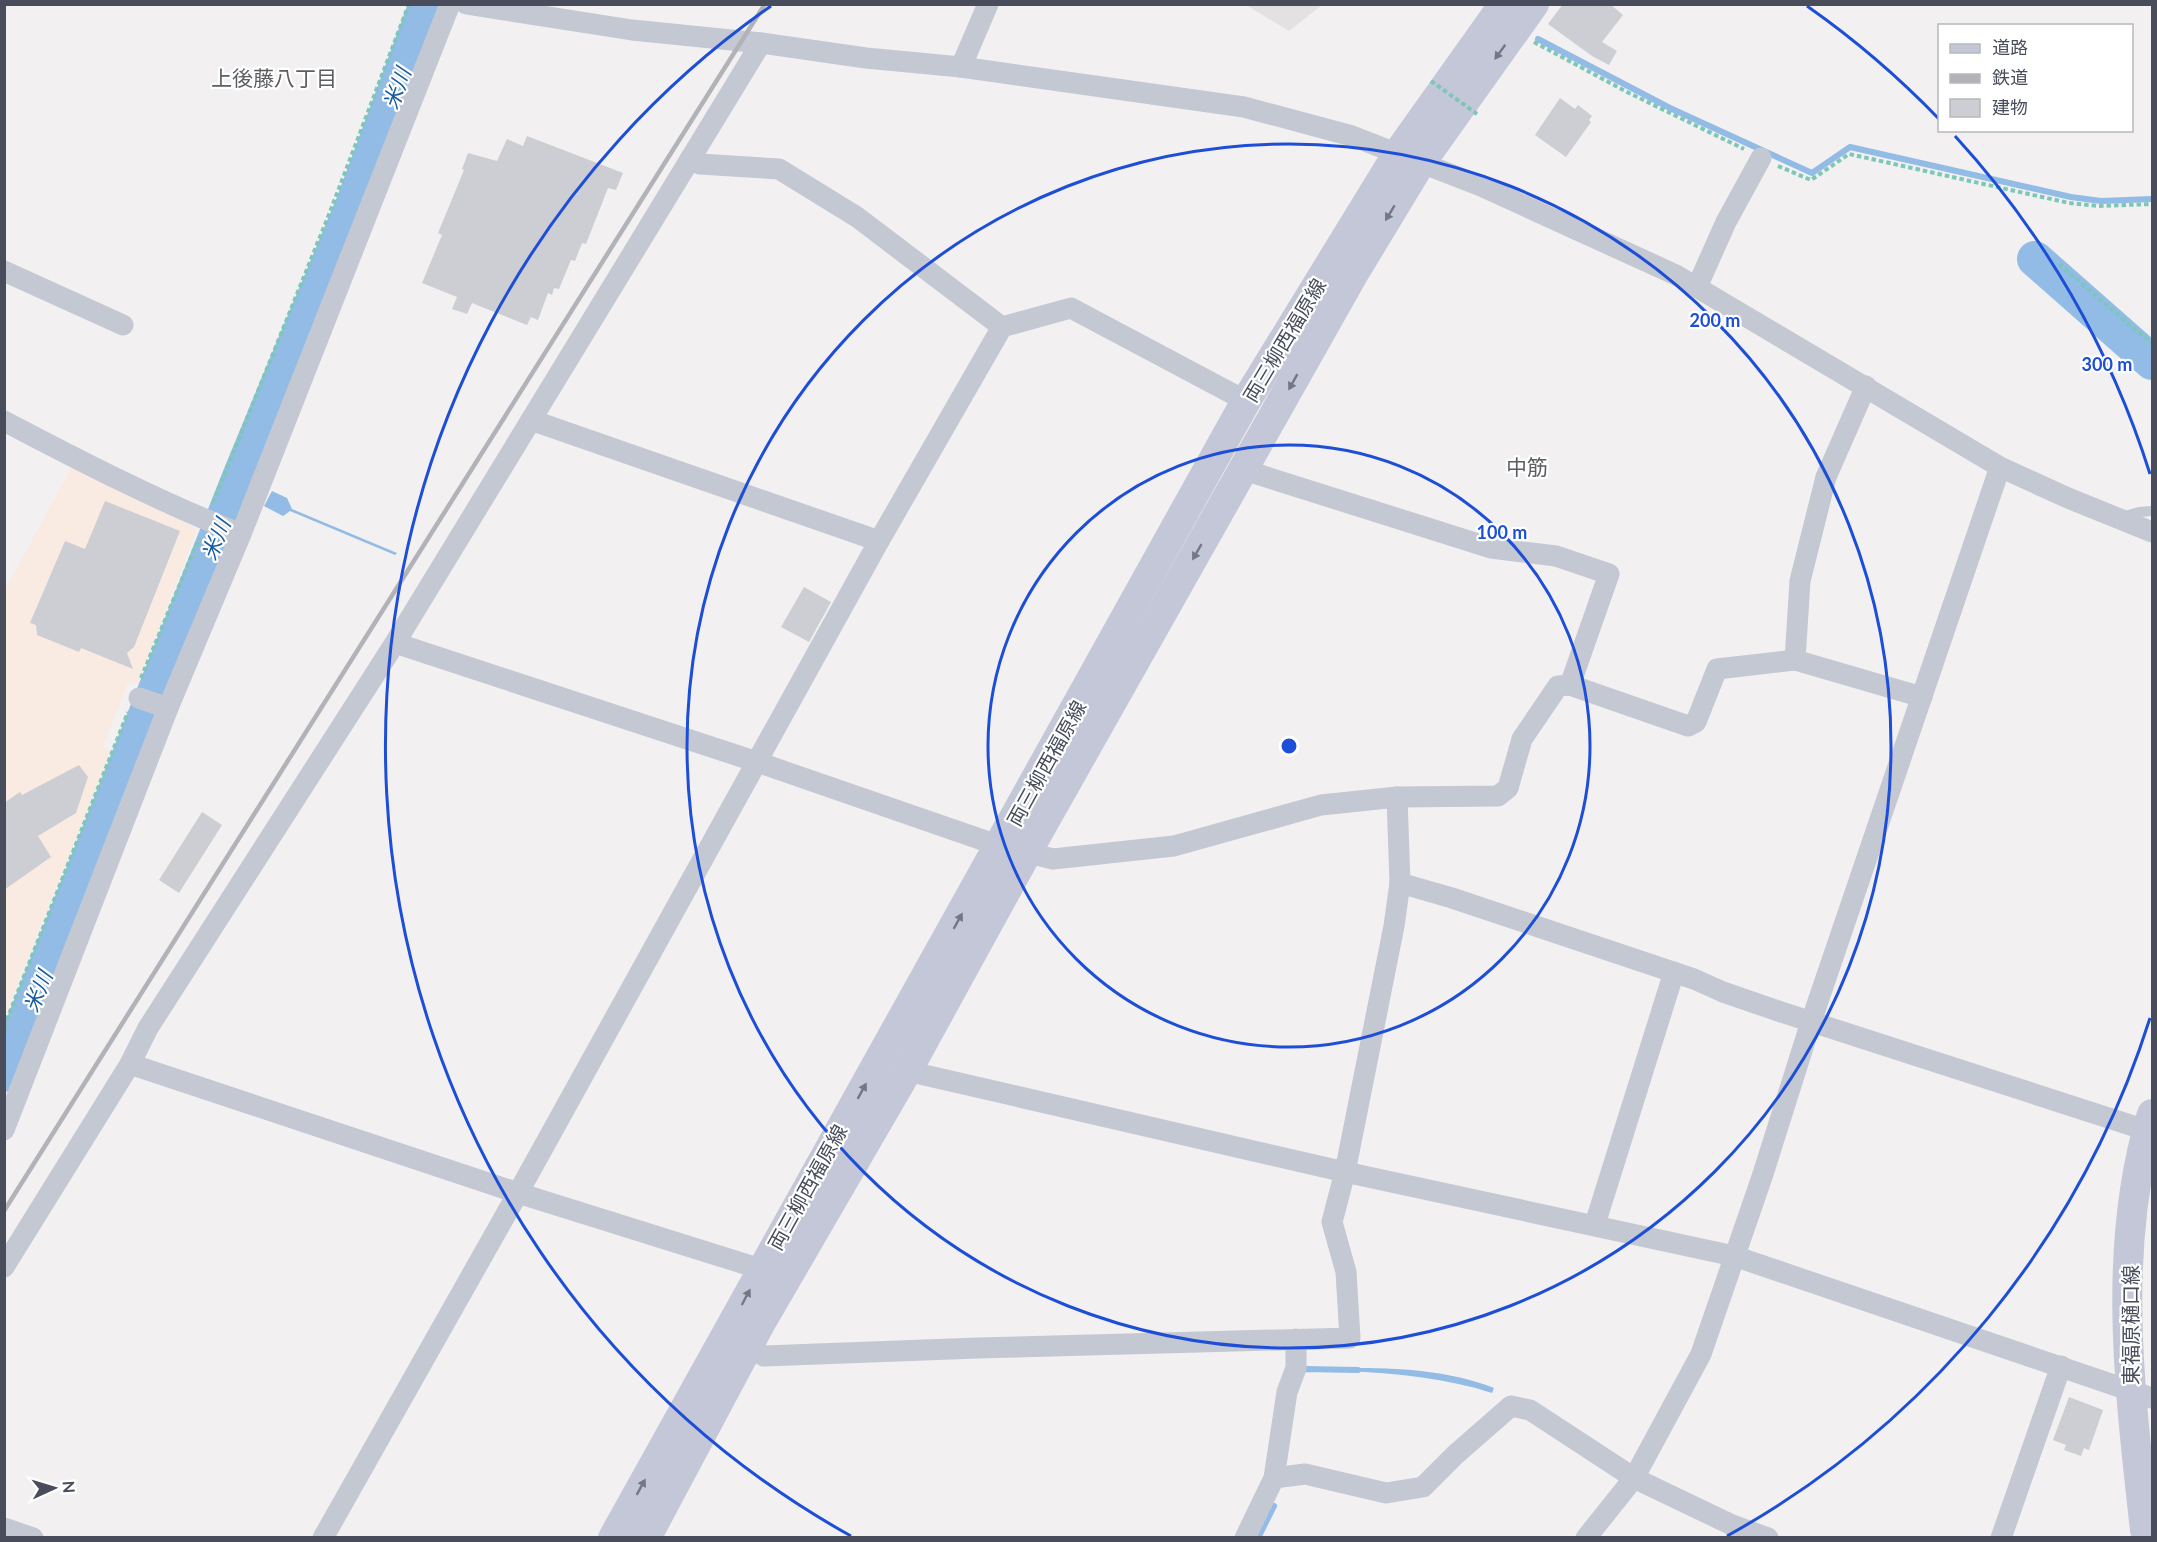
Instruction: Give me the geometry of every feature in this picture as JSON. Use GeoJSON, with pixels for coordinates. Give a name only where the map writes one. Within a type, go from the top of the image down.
{"type":"FeatureCollection","features":[{"type":"Feature","properties":{"kind":"main road","name":"両三柳西福原線"},"geometry":{"type":"LineString","coordinates":[[773,1276],[907,1071],[1014,849],[1246,401],[1409,158],[1504,4]]}},
{"type":"Feature","properties":{"kind":"main road","name":"両三柳西福原線"},"geometry":{"type":"LineString","coordinates":[[613,1538],[739,1338],[1014,849],[1244,470],[1354,273],[1409,158],[1534,4]]}},
{"type":"Feature","properties":{"kind":"main road","name":"東福原樋口線"},"geometry":{"type":"LineString","coordinates":[[2148,1538],[2145,1530],[2141,1394],[2127,1338],[2130,1249],[2136,1189],[2151,1126]]}},
{"type":"Feature","properties":{"kind":"main road","name":"両三柳西福原線"},"geometry":{"type":"LineString","coordinates":[[646,1538],[739,1338]]}},
{"type":"Feature","properties":{"kind":"street"},"geometry":{"type":"LineString","coordinates":[[4,1130],[10,1101],[165,707],[450,4]]}},
{"type":"Feature","properties":{"kind":"street"},"geometry":{"type":"LineString","coordinates":[[466,4],[632,30],[961,67],[1244,107],[1353,136],[1481,186],[1676,275],[2001,467],[2068,498],[2152,532]]}},
{"type":"Feature","properties":{"kind":"street"},"geometry":{"type":"LineString","coordinates":[[961,67],[988,4]]}},
{"type":"Feature","properties":{"kind":"street"},"geometry":{"type":"LineString","coordinates":[[4,1267],[130,1064],[148,1028],[395,643],[761,43]]}},
{"type":"Feature","properties":{"kind":"street"},"geometry":{"type":"LineString","coordinates":[[1697,287],[1726,222],[1761,158]]}},
{"type":"Feature","properties":{"kind":"street"},"geometry":{"type":"LineString","coordinates":[[690,159],[700,164],[779,169],[856,217],[1002,327]]}},
{"type":"Feature","properties":{"kind":"street"},"geometry":{"type":"LineString","coordinates":[[4,271],[123,326]]}},
{"type":"Feature","properties":{"kind":"street"},"geometry":{"type":"LineString","coordinates":[[323,1538],[518,1193],[879,541],[1002,327],[1071,308],[1246,401]]}},
{"type":"Feature","properties":{"kind":"street"},"geometry":{"type":"LineString","coordinates":[[1795,660],[1800,581],[1826,477],[1866,386]]}},
{"type":"Feature","properties":{"kind":"street"},"geometry":{"type":"LineString","coordinates":[[531,420],[879,541]]}},
{"type":"Feature","properties":{"kind":"street"},"geometry":{"type":"LineString","coordinates":[[4,421],[72,457],[237,533]]}},
{"type":"Feature","properties":{"kind":"street"},"geometry":{"type":"LineString","coordinates":[[1586,1538],[1634,1478],[1701,1354],[1763,1174],[1811,1022],[2001,467]]}},
{"type":"Feature","properties":{"kind":"street"},"geometry":{"type":"LineString","coordinates":[[1244,470],[1491,548],[1556,556],[1609,574],[1570,685]]}},
{"type":"Feature","properties":{"kind":"street"},"geometry":{"type":"LineString","coordinates":[[395,643],[1014,849],[1053,859],[1174,846],[1321,805],[1397,797],[1498,796],[1508,788],[1522,739],[1558,686],[1570,685],[1688,726],[1696,722],[1717,669],[1795,660],[1923,698]]}},
{"type":"Feature","properties":{"kind":"street"},"geometry":{"type":"LineString","coordinates":[[137,697],[165,707]]}},
{"type":"Feature","properties":{"kind":"street"},"geometry":{"type":"LineString","coordinates":[[739,1338],[764,1356],[1350,1338],[1346,1272],[1332,1222],[1345,1172],[1394,926],[1400,883],[1397,797]]}},
{"type":"Feature","properties":{"kind":"street"},"geometry":{"type":"LineString","coordinates":[[1400,883],[1674,972],[1723,992],[1811,1022],[2151,1126]]}},
{"type":"Feature","properties":{"kind":"street"},"geometry":{"type":"LineString","coordinates":[[1595,1224],[1674,972]]}},
{"type":"Feature","properties":{"kind":"street"},"geometry":{"type":"LineString","coordinates":[[130,1064],[773,1276]]}},
{"type":"Feature","properties":{"kind":"street"},"geometry":{"type":"LineString","coordinates":[[907,1071],[1345,1172],[1595,1224],[1734,1256],[2141,1394]]}},
{"type":"Feature","properties":{"kind":"street"},"geometry":{"type":"LineString","coordinates":[[1245,1538],[1282,1477],[1287,1392],[1296,1368],[1296,1339]]}},
{"type":"Feature","properties":{"kind":"street"},"geometry":{"type":"LineString","coordinates":[[2001,1538],[2061,1366]]}},
{"type":"Feature","properties":{"kind":"street"},"geometry":{"type":"LineString","coordinates":[[1282,1477],[1305,1474],[1386,1492],[1423,1487],[1455,1455],[1511,1406],[1530,1410],[1634,1478],[1732,1525],[1768,1538]]}},
{"type":"Feature","properties":{"kind":"street"},"geometry":{"type":"LineString","coordinates":[[4,1528],[33,1538]]}},
{"type":"Feature","properties":{"kind":"lane"},"geometry":{"type":"LineString","coordinates":[[2119,518],[2152,511]]}},
{"type":"Feature","properties":{"kind":"path"},"geometry":{"type":"LineString","coordinates":[[4,1027],[209,522],[409,4]]}},
{"type":"Feature","properties":{"kind":"path"},"geometry":{"type":"LineString","coordinates":[[1534,42],[1627,92],[1808,180],[1815,178],[1849,154],[2069,203],[2098,206],[2152,204]]}},
{"type":"Feature","properties":{"kind":"path"},"geometry":{"type":"LineString","coordinates":[[1433,72],[1429,81],[1475,114],[1479,106]]}},
{"type":"Feature","properties":{"kind":"path"},"geometry":{"type":"LineString","coordinates":[[2059,264],[2152,344]]}},
{"type":"Feature","properties":{"kind":"shaded area"},"geometry":{"type":"Polygon","coordinates":[[[1246,5],[1322,5],[1289,31],[1246,5]]]}},
{"type":"Feature","properties":{"kind":"shaded area"},"geometry":{"type":"Polygon","coordinates":[[[74,463],[178,515],[197,530],[137,685],[128,682],[103,747],[111,750],[5,1015],[5,590],[74,463]]]}},
{"type":"Feature","properties":{"kind":"water"},"geometry":{"type":"Polygon","coordinates":[[[272,491],[287,498],[292,509],[397,553],[395,555],[290,511],[283,516],[264,506],[272,491]]]}},
{"type":"Feature","properties":{"kind":"water"},"geometry":{"type":"Polygon","coordinates":[[[1350,1368],[1423,1371],[1459,1377],[1494,1388],[1492,1393],[1440,1380],[1350,1371],[1350,1368]]]}},
{"type":"Feature","properties":{"kind":"building"},"geometry":{"type":"Polygon","coordinates":[[[1563,4],[1610,4],[1623,15],[1602,42],[1617,51],[1609,65],[1592,56],[1548,24],[1563,4]]]}},
{"type":"Feature","properties":{"kind":"building"},"geometry":{"type":"Polygon","coordinates":[[[1560,98],[1575,109],[1578,105],[1592,116],[1589,120],[1591,122],[1566,157],[1535,135],[1560,98]]]}},
{"type":"Feature","properties":{"kind":"building"},"geometry":{"type":"Polygon","coordinates":[[[527,136],[623,173],[616,190],[608,188],[586,244],[582,243],[575,261],[571,260],[559,289],[554,288],[552,295],[548,293],[538,320],[531,317],[527,325],[472,303],[467,314],[452,309],[457,297],[422,283],[442,235],[438,233],[464,170],[462,169],[468,153],[497,161],[507,139],[523,146],[527,136]]]}},
{"type":"Feature","properties":{"kind":"building"},"geometry":{"type":"Polygon","coordinates":[[[105,501],[180,531],[134,647],[127,653],[133,669],[81,648],[79,652],[37,635],[36,625],[30,623],[65,541],[85,549],[105,501]]]}},
{"type":"Feature","properties":{"kind":"building"},"geometry":{"type":"Polygon","coordinates":[[[804,587],[831,602],[809,642],[781,627],[804,587]]]}},
{"type":"Feature","properties":{"kind":"building"},"geometry":{"type":"Polygon","coordinates":[[[79,765],[88,777],[76,813],[38,836],[51,857],[4,890],[4,803],[20,792],[22,795],[79,765]]]}},
{"type":"Feature","properties":{"kind":"building"},"geometry":{"type":"Polygon","coordinates":[[[202,812],[222,825],[179,893],[159,880],[202,812]]]}},
{"type":"Feature","properties":{"kind":"building"},"geometry":{"type":"Polygon","coordinates":[[[2069,1397],[2103,1410],[2089,1450],[2084,1448],[2081,1456],[2064,1450],[2066,1445],[2053,1440],[2069,1397]]]}},
{"type":"Feature","properties":{"kind":"waterway","name":"米川"},"geometry":{"type":"LineString","coordinates":[[4,1074],[242,472],[354,203],[427,4]]}},
{"type":"Feature","properties":{"kind":"waterway"},"geometry":{"type":"LineString","coordinates":[[1538,39],[1670,108],[1812,173],[1850,147],[2071,197],[2101,201],[2152,199]]}},
{"type":"Feature","properties":{"kind":"waterway"},"geometry":{"type":"LineString","coordinates":[[2035,259],[2152,362]]}},
{"type":"Feature","properties":{"kind":"waterway"},"geometry":{"type":"LineString","coordinates":[[1302,1373],[1305,1369],[1358,1370]]}},
{"type":"Feature","properties":{"kind":"waterway"},"geometry":{"type":"LineString","coordinates":[[1258,1538],[1274,1506]]}},
{"type":"Feature","properties":{"kind":"railway"},"geometry":{"type":"LineString","coordinates":[[4,1211],[765,4]]}},
{"type":"Feature","properties":{"kind":"district","name":"上後藤八丁目"},"geometry":{"type":"Point","coordinates":[274,77]}},
{"type":"Feature","properties":{"kind":"district","name":"中筋"},"geometry":{"type":"Point","coordinates":[1527,466]}}]}
